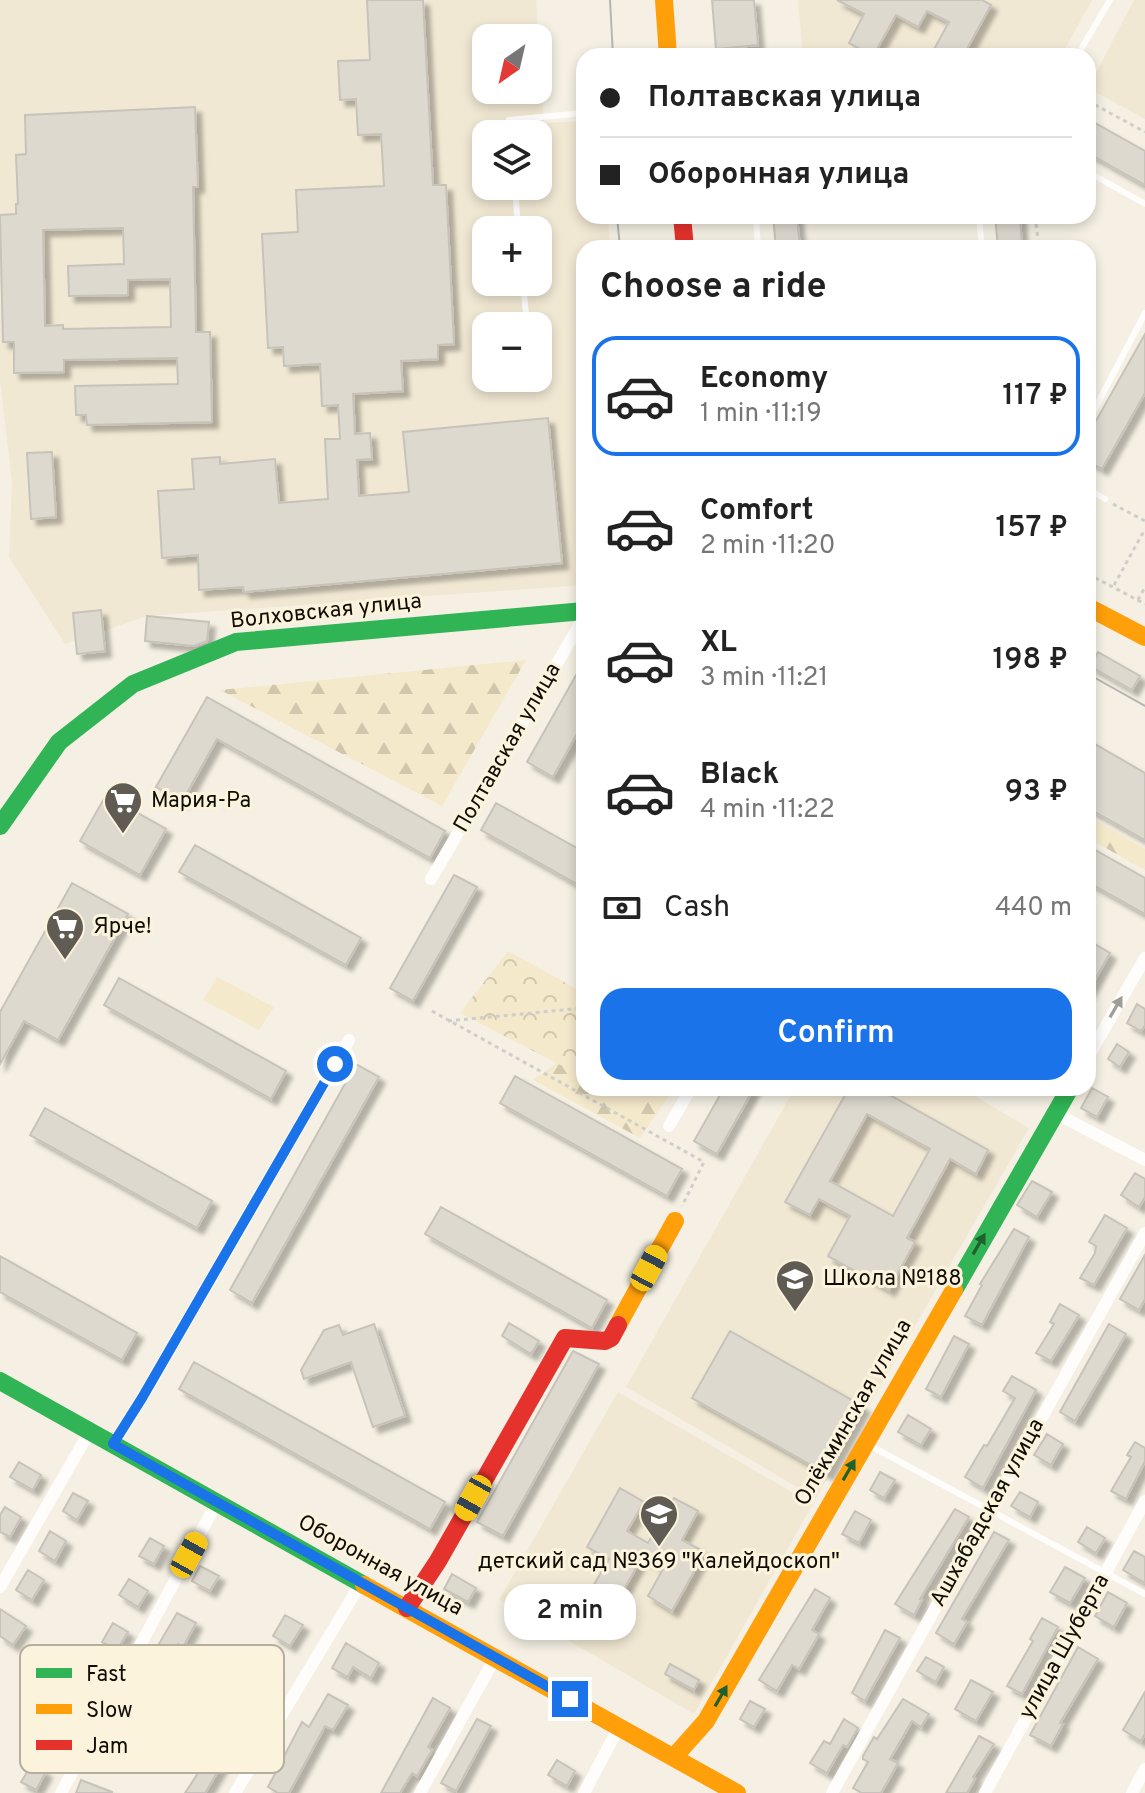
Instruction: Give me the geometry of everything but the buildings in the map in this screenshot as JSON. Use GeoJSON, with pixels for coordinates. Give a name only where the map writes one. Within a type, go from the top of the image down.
{"type":"FeatureCollection","features":[{"type":"Feature","properties":{"kind":"street"},"geometry":{"type":"LineString","coordinates":[[664,0],[667,48]]}},
{"type":"Feature","properties":{"kind":"street"},"geometry":{"type":"LineString","coordinates":[[1096,611],[1145,637]]}},
{"type":"Feature","properties":{"kind":"street","name":"Волховская улица"},"geometry":{"type":"LineString","coordinates":[[0,826],[59,742],[133,684],[236,642],[576,612]]}},
{"type":"Feature","properties":{"kind":"street","name":"Полтавская улица"},"geometry":{"type":"LineString","coordinates":[[431,879],[576,631]]}},
{"type":"Feature","properties":{"kind":"street"},"geometry":{"type":"LineString","coordinates":[[1096,1043],[1145,958]]}},
{"type":"Feature","properties":{"kind":"street"},"geometry":{"type":"LineString","coordinates":[[113,1444],[349,1040]]}},
{"type":"Feature","properties":{"kind":"street"},"geometry":{"type":"LineString","coordinates":[[669,1126],[686,1096]]}},
{"type":"Feature","properties":{"kind":"street","name":"Олёкминская улица"},"geometry":{"type":"LineString","coordinates":[[674,1757],[706,1721],[1065,1096]]}},
{"type":"Feature","properties":{"kind":"street"},"geometry":{"type":"LineString","coordinates":[[1055,1113],[1145,1160]]}},
{"type":"Feature","properties":{"kind":"street"},"geometry":{"type":"LineString","coordinates":[[407,1608],[438,1561],[565,1338],[605,1341],[611,1338],[675,1221]]}},
{"type":"Feature","properties":{"kind":"street","name":"Ашхабадская улица"},"geometry":{"type":"LineString","coordinates":[[832,1793],[1145,1233]]}},
{"type":"Feature","properties":{"kind":"street","name":"Оборонная улица"},"geometry":{"type":"LineString","coordinates":[[0,1381],[737,1793]]}},
{"type":"Feature","properties":{"kind":"street"},"geometry":{"type":"LineString","coordinates":[[0,1587],[90,1431]]}},
{"type":"Feature","properties":{"kind":"street","name":"улица Шуберта"},"geometry":{"type":"LineString","coordinates":[[985,1793],[1145,1501]]}},
{"type":"Feature","properties":{"kind":"street"},"geometry":{"type":"LineString","coordinates":[[140,1645],[217,1502]]}},
{"type":"Feature","properties":{"kind":"street"},"geometry":{"type":"LineString","coordinates":[[284,1711],[361,1583]]}},
{"type":"Feature","properties":{"kind":"street"},"geometry":{"type":"LineString","coordinates":[[420,1793],[495,1658]]}},
{"type":"Feature","properties":{"kind":"street"},"geometry":{"type":"LineString","coordinates":[[584,1793],[619,1727]]}},
{"type":"Feature","properties":{"kind":"street"},"geometry":{"type":"LineString","coordinates":[[1132,1793],[1145,1769]]}},
{"type":"Feature","properties":{"kind":"street"},"geometry":{"type":"LineString","coordinates":[[61,1793],[72,1773]]}},
{"type":"Feature","properties":{"kind":"street"},"geometry":{"type":"LineString","coordinates":[[235,1793],[247,1773]]}},
{"type":"Feature","properties":{"kind":"lane"},"geometry":{"type":"LineString","coordinates":[[1082,48],[1110,0]]}},
{"type":"Feature","properties":{"kind":"lane"},"geometry":{"type":"LineString","coordinates":[[509,120],[576,114]]}},
{"type":"Feature","properties":{"kind":"lane"},"geometry":{"type":"LineString","coordinates":[[1096,176],[1145,204]]}},
{"type":"Feature","properties":{"kind":"lane"},"geometry":{"type":"LineString","coordinates":[[1096,407],[1145,313]]}},
{"type":"Feature","properties":{"kind":"lane"},"geometry":{"type":"LineString","coordinates":[[1096,494],[1105,499]]}},
{"type":"Feature","properties":{"kind":"lane"},"geometry":{"type":"LineString","coordinates":[[865,1443],[1145,1594]]}},
{"type":"Feature","properties":{"kind":"path"},"geometry":{"type":"LineString","coordinates":[[1096,105],[1145,132]]}},
{"type":"Feature","properties":{"kind":"path"},"geometry":{"type":"LineString","coordinates":[[1105,499],[1145,521]]}},
{"type":"Feature","properties":{"kind":"path"},"geometry":{"type":"LineString","coordinates":[[1114,585],[1145,529]]}},
{"type":"Feature","properties":{"kind":"path"},"geometry":{"type":"LineString","coordinates":[[1096,577],[1145,604]]}},
{"type":"Feature","properties":{"kind":"path"},"geometry":{"type":"LineString","coordinates":[[1138,600],[1145,587]]}},
{"type":"Feature","properties":{"kind":"path"},"geometry":{"type":"LineString","coordinates":[[448,1021],[576,1009]]}},
{"type":"Feature","properties":{"kind":"path"},"geometry":{"type":"LineString","coordinates":[[432,1011],[576,1092]]}},
{"type":"Feature","properties":{"kind":"path"},"geometry":{"type":"LineString","coordinates":[[584,1096],[704,1162],[675,1221]]}},
{"type":"Feature","properties":{"kind":"shaded area"},"geometry":{"type":"Polygon","coordinates":[[[0,0],[536,0],[538,24],[472,24],[472,104],[543,104],[544,120],[472,120],[472,200],[552,200],[552,123],[576,121],[576,224],[608,224],[610,240],[576,240],[576,586],[147,616],[65,644],[9,557],[12,482],[0,381],[0,0]]]}},
{"type":"Feature","properties":{"kind":"shaded area"},"geometry":{"type":"Polygon","coordinates":[[[798,0],[1092,0],[1065,48],[802,48],[798,0]]]}},
{"type":"Feature","properties":{"kind":"shaded area"},"geometry":{"type":"Polygon","coordinates":[[[1134,0],[1145,0],[1145,119],[1096,92],[1096,73],[1134,0]]]}},
{"type":"Feature","properties":{"kind":"shaded area","name":"Школа №188"},"geometry":{"type":"Polygon","coordinates":[[[790,1096],[975,1096],[1029,1128],[816,1498],[626,1387],[790,1096]]]}},
{"type":"Feature","properties":{"kind":"shaded area","name":"детский сад №369 \"Калейдоскоп\""},"geometry":{"type":"Polygon","coordinates":[[[618,1392],[813,1504],[694,1714],[499,1600],[618,1392]]]}},
{"type":"Feature","properties":{"kind":"green space"},"geometry":{"type":"Polygon","coordinates":[[[526,660],[442,806],[220,690],[526,660]]]}},
{"type":"Feature","properties":{"kind":"green space"},"geometry":{"type":"Polygon","coordinates":[[[1096,821],[1145,849],[1145,870],[1096,842],[1096,821]]]}},
{"type":"Feature","properties":{"kind":"green space"},"geometry":{"type":"Polygon","coordinates":[[[508,951],[576,989],[576,1066],[572,1071],[460,1013],[508,951]]]}},
{"type":"Feature","properties":{"kind":"green space"},"geometry":{"type":"Polygon","coordinates":[[[217,977],[274,1007],[259,1030],[203,1000],[217,977]]]}},
{"type":"Feature","properties":{"kind":"green space"},"geometry":{"type":"Polygon","coordinates":[[[576,1049],[576,1096],[669,1096],[640,1138],[533,1080],[576,1049]]]}},
{"type":"Feature","properties":{"kind":"tram line"},"geometry":{"type":"LineString","coordinates":[[610,0],[613,48]]}},
{"type":"Feature","properties":{"kind":"tram line"},"geometry":{"type":"LineString","coordinates":[[618,224],[619,240]]}},
{"type":"Feature","properties":{"kind":"tram line"},"geometry":{"type":"LineString","coordinates":[[1096,678],[1145,706]]}},
{"type":"Feature","properties":{"kind":"traffic: fast"},"geometry":{"type":"LineString","coordinates":[[0,826],[59,742],[133,684],[236,642],[576,612]]}},
{"type":"Feature","properties":{"kind":"traffic: fast"},"geometry":{"type":"LineString","coordinates":[[954,1290],[1065,1096]]}},
{"type":"Feature","properties":{"kind":"traffic: fast"},"geometry":{"type":"LineString","coordinates":[[0,1381],[364,1585]]}},
{"type":"Feature","properties":{"kind":"traffic: slow"},"geometry":{"type":"LineString","coordinates":[[664,0],[667,48]]}},
{"type":"Feature","properties":{"kind":"traffic: slow"},"geometry":{"type":"LineString","coordinates":[[1096,611],[1145,637]]}},
{"type":"Feature","properties":{"kind":"traffic: slow"},"geometry":{"type":"LineString","coordinates":[[618,1325],[675,1221]]}},
{"type":"Feature","properties":{"kind":"traffic: slow"},"geometry":{"type":"LineString","coordinates":[[674,1757],[706,1721],[954,1290]]}},
{"type":"Feature","properties":{"kind":"traffic: slow"},"geometry":{"type":"LineString","coordinates":[[364,1585],[737,1793]]}},
{"type":"Feature","properties":{"kind":"traffic: jam"},"geometry":{"type":"LineString","coordinates":[[683,224],[684,240]]}},
{"type":"Feature","properties":{"kind":"traffic: jam"},"geometry":{"type":"LineString","coordinates":[[407,1608],[438,1561],[565,1338],[605,1341],[611,1338],[618,1325]]}},
{"type":"Feature","properties":{"kind":"place","name":"Мария-Ра"},"geometry":{"type":"Point","coordinates":[123,835]}},
{"type":"Feature","properties":{"kind":"place","name":"Ярче!"},"geometry":{"type":"Point","coordinates":[65,961]}},
{"type":"Feature","properties":{"kind":"place","name":"Школа №188"},"geometry":{"type":"Point","coordinates":[795,1313]}},
{"type":"Feature","properties":{"kind":"place","name":"детский сад №369 \"Калейдоскоп\""},"geometry":{"type":"Point","coordinates":[659,1548]}},
{"type":"Feature","properties":{"kind":"route"},"geometry":{"type":"LineString","coordinates":[[335,1064],[113,1444],[570,1699]]}}]}
